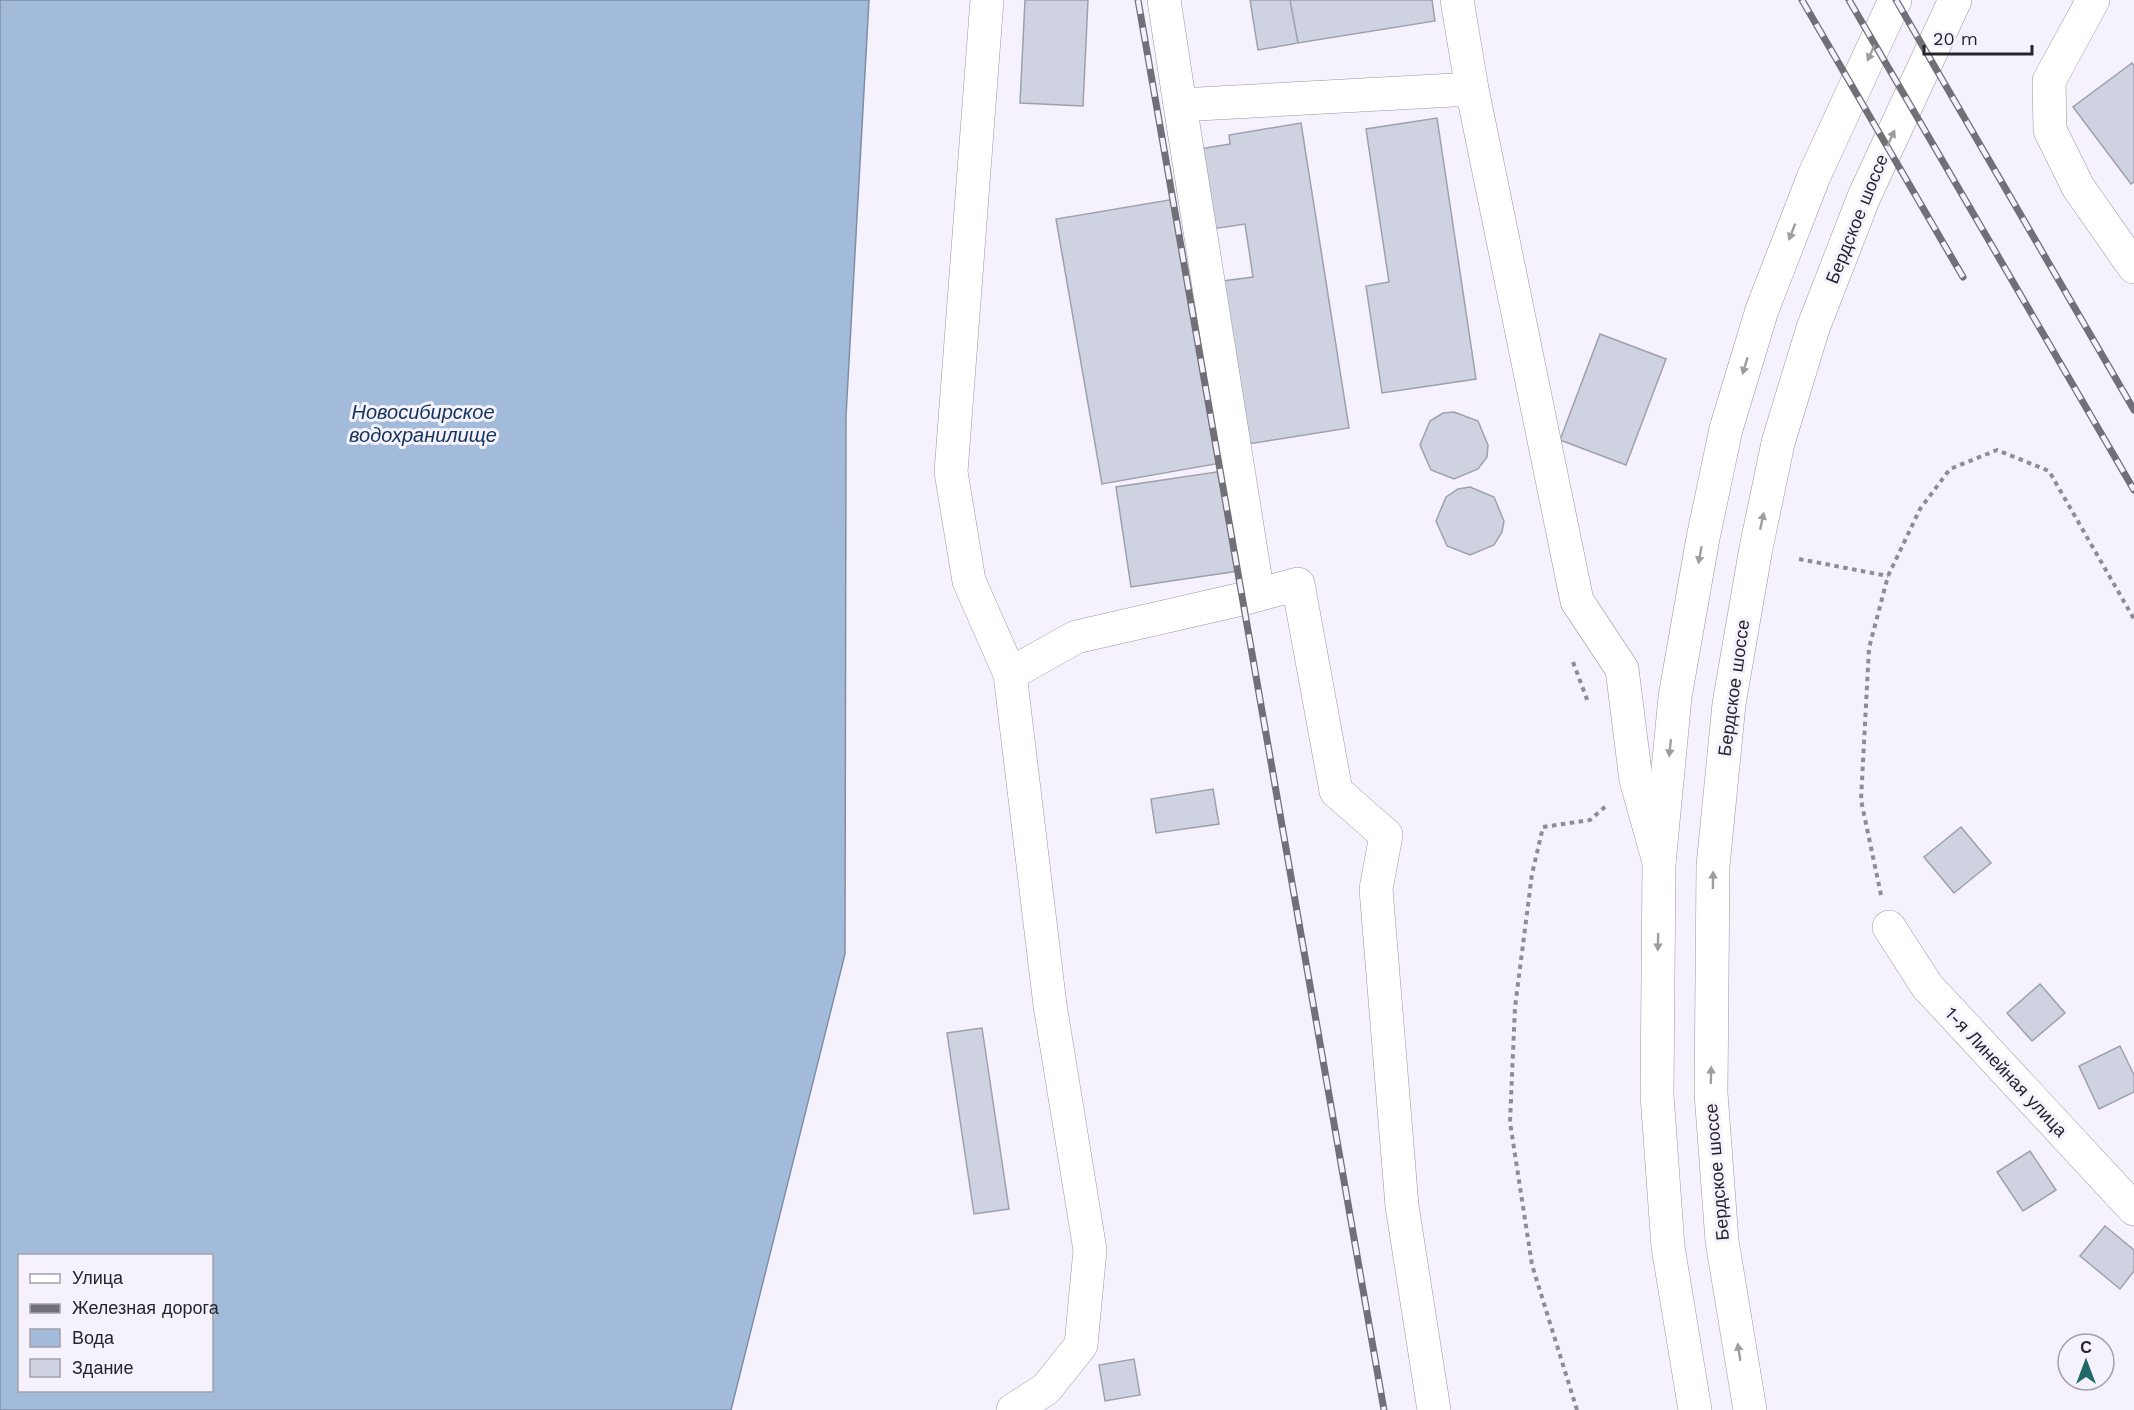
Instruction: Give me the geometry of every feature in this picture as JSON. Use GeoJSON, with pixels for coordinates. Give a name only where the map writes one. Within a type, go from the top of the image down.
{"type":"FeatureCollection","features":[{"type":"Feature","properties":{"kind":"main road"},"geometry":{"type":"LineString","coordinates":[[987,0],[951,472],[969,581],[1010,674],[1050,1005],[1090,1250],[1081,1345],[1046,1389],[1012,1410]]}},
{"type":"Feature","properties":{"kind":"main road"},"geometry":{"type":"LineString","coordinates":[[1164,0],[1258,595]]}},
{"type":"Feature","properties":{"kind":"main road"},"geometry":{"type":"LineString","coordinates":[[1457,0],[1472,89],[1577,601],[1622,669],[1636,780],[1659,864]]}},
{"type":"Feature","properties":{"kind":"main road"},"geometry":{"type":"LineString","coordinates":[[1695,1410],[1668,1247],[1657,1095],[1659,864],[1675,697],[1703,538],[1726,429],[1762,310],[1814,176],[1895,0]]}},
{"type":"Feature","properties":{"kind":"main road","name":"Бердское шоссе"},"geometry":{"type":"LineString","coordinates":[[1750,1410],[1722,1241],[1711,1093],[1713,866],[1729,704],[1756,548],[1778,443],[1813,328],[1864,197],[1954,0]]}},
{"type":"Feature","properties":{"kind":"main road"},"geometry":{"type":"LineString","coordinates":[[2093,0],[2049,81],[2050,130],[2078,187],[2134,267]]}},
{"type":"Feature","properties":{"kind":"main road"},"geometry":{"type":"LineString","coordinates":[[1180,105],[1472,89]]}},
{"type":"Feature","properties":{"kind":"main road"},"geometry":{"type":"LineString","coordinates":[[1010,674],[1076,637],[1298,584],[1336,791],[1386,834],[1376,889],[1401,1194],[1434,1410]]}},
{"type":"Feature","properties":{"kind":"main road","name":"1-я Линейная улица"},"geometry":{"type":"LineString","coordinates":[[1889,927],[1927,986],[2134,1209]]}},
{"type":"Feature","properties":{"kind":"path"},"geometry":{"type":"LineString","coordinates":[[1889,927],[1860,800],[1869,648],[1888,576],[1920,509],[1950,469],[1997,450],[2049,471],[2134,619]]}},
{"type":"Feature","properties":{"kind":"path"},"geometry":{"type":"LineString","coordinates":[[1799,559],[1888,576]]}},
{"type":"Feature","properties":{"kind":"path"},"geometry":{"type":"LineString","coordinates":[[1577,1410],[1532,1265],[1510,1122],[1515,1007],[1532,874],[1543,827],[1590,820],[1636,780]]}},
{"type":"Feature","properties":{"kind":"water","name":"Новосибирское водохранилище"},"geometry":{"type":"Polygon","coordinates":[[[0,0],[869,0],[846,416],[845,954],[731,1410],[0,1410],[0,0]]]}},
{"type":"Feature","properties":{"kind":"building"},"geometry":{"type":"Polygon","coordinates":[[[1025,0],[1088,0],[1083,106],[1020,103],[1025,0]]]}},
{"type":"Feature","properties":{"kind":"building"},"geometry":{"type":"Polygon","coordinates":[[[1250,0],[1290,0],[1298,43],[1258,50],[1250,0]]]}},
{"type":"Feature","properties":{"kind":"building"},"geometry":{"type":"Polygon","coordinates":[[[1290,0],[1432,0],[1435,21],[1298,43],[1290,0]]]}},
{"type":"Feature","properties":{"kind":"building"},"geometry":{"type":"Polygon","coordinates":[[[2132,63],[2134,66],[2134,182],[2131,184],[2073,107],[2132,63]]]}},
{"type":"Feature","properties":{"kind":"building"},"geometry":{"type":"Polygon","coordinates":[[[1437,118],[1476,379],[1382,393],[1366,286],[1389,282],[1366,129],[1437,118]]]}},
{"type":"Feature","properties":{"kind":"building"},"geometry":{"type":"Polygon","coordinates":[[[1301,123],[1349,428],[1248,444],[1223,281],[1253,277],[1245,224],[1205,230],[1193,150],[1230,144],[1229,135],[1301,123]]]}},
{"type":"Feature","properties":{"kind":"building"},"geometry":{"type":"Polygon","coordinates":[[[1175,199],[1221,463],[1102,484],[1056,219],[1175,199]]]}},
{"type":"Feature","properties":{"kind":"building"},"geometry":{"type":"Polygon","coordinates":[[[1600,334],[1666,359],[1626,465],[1560,440],[1600,334]]]}},
{"type":"Feature","properties":{"kind":"building"},"geometry":{"type":"Polygon","coordinates":[[[1454,412],[1478,421],[1488,445],[1487,457],[1478,469],[1454,479],[1431,470],[1420,445],[1430,421],[1443,413],[1454,412]]]}},
{"type":"Feature","properties":{"kind":"building"},"geometry":{"type":"Polygon","coordinates":[[[1223,471],[1238,571],[1131,587],[1116,487],[1223,471]]]}},
{"type":"Feature","properties":{"kind":"building"},"geometry":{"type":"Polygon","coordinates":[[[1470,487],[1494,497],[1504,521],[1502,532],[1494,545],[1470,555],[1447,546],[1436,521],[1446,497],[1458,489],[1470,487]]]}},
{"type":"Feature","properties":{"kind":"building"},"geometry":{"type":"Polygon","coordinates":[[[1213,789],[1219,824],[1156,833],[1151,799],[1213,789]]]}},
{"type":"Feature","properties":{"kind":"building"},"geometry":{"type":"Polygon","coordinates":[[[1961,827],[1991,863],[1954,893],[1924,857],[1961,827]]]}},
{"type":"Feature","properties":{"kind":"building"},"geometry":{"type":"Polygon","coordinates":[[[2040,984],[2065,1013],[2032,1041],[2007,1013],[2040,984]]]}},
{"type":"Feature","properties":{"kind":"building"},"geometry":{"type":"Polygon","coordinates":[[[982,1028],[1009,1209],[974,1214],[947,1033],[982,1028]]]}},
{"type":"Feature","properties":{"kind":"building"},"geometry":{"type":"Polygon","coordinates":[[[2120,1046],[2134,1075],[2134,1092],[2099,1109],[2079,1066],[2120,1046]]]}},
{"type":"Feature","properties":{"kind":"building"},"geometry":{"type":"Polygon","coordinates":[[[2030,1151],[2056,1190],[2023,1211],[1997,1172],[2030,1151]]]}},
{"type":"Feature","properties":{"kind":"building"},"geometry":{"type":"Polygon","coordinates":[[[2105,1226],[2134,1250],[2134,1271],[2120,1289],[2080,1256],[2105,1226]]]}},
{"type":"Feature","properties":{"kind":"building"},"geometry":{"type":"Polygon","coordinates":[[[1134,1359],[1140,1395],[1105,1401],[1099,1365],[1134,1359]]]}},
{"type":"Feature","properties":{"kind":"railway"},"geometry":{"type":"LineString","coordinates":[[1138,0],[1384,1410]]}},
{"type":"Feature","properties":{"kind":"railway"},"geometry":{"type":"LineString","coordinates":[[1802,0],[1963,277]]}},
{"type":"Feature","properties":{"kind":"railway"},"geometry":{"type":"LineString","coordinates":[[1849,0],[2134,490]]}},
{"type":"Feature","properties":{"kind":"railway"},"geometry":{"type":"LineString","coordinates":[[1896,0],[2134,410]]}}]}
